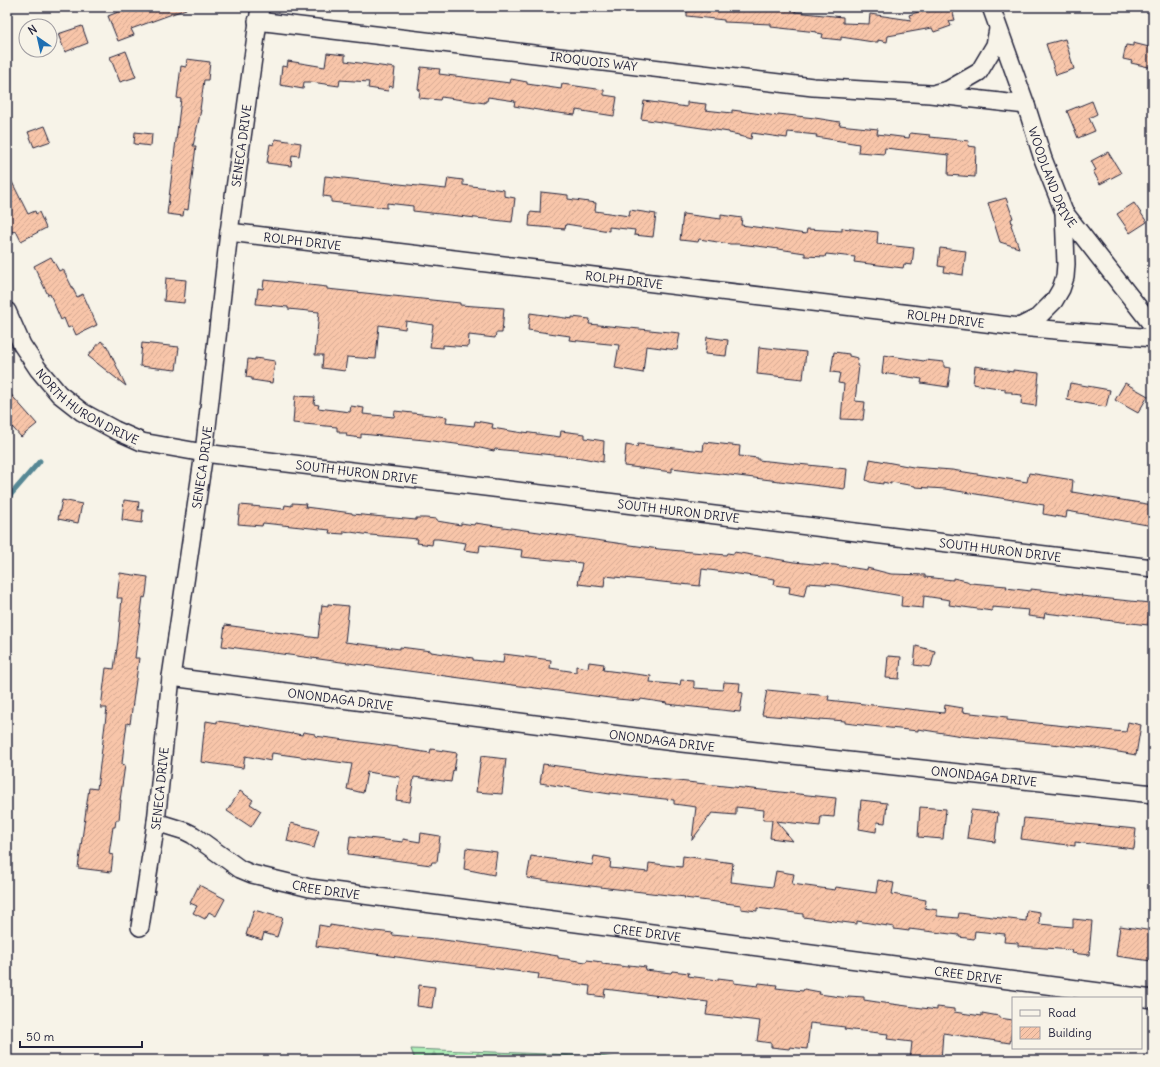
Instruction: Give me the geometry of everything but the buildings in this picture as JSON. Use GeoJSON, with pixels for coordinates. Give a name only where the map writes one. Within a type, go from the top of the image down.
{"type":"FeatureCollection","features":[{"type":"Feature","properties":{"kind":"street","name":"WOODLAND DRIVE"},"geometry":{"type":"LineString","coordinates":[[991,7],[1026,105],[1043,159],[1064,212],[1153,326]]}},
{"type":"Feature","properties":{"kind":"street","name":"IROQUOIS WAY"},"geometry":{"type":"LineString","coordinates":[[258,14],[813,88],[930,94],[1026,105]]}},
{"type":"Feature","properties":{"kind":"street","name":"SENECA DRIVE"},"geometry":{"type":"LineString","coordinates":[[140,927],[156,822],[172,677],[204,453],[229,232],[258,14]]}},
{"type":"Feature","properties":{"kind":"street","name":"IROQUOIS WAY"},"geometry":{"type":"LineString","coordinates":[[930,94],[948,90],[979,72],[995,45],[998,29]]}},
{"type":"Feature","properties":{"kind":"street"},"geometry":{"type":"LineString","coordinates":[[1019,327],[1037,318],[1054,301],[1061,289],[1065,277],[1066,264],[1064,212]]}},
{"type":"Feature","properties":{"kind":"street","name":"ROLPH DRIVE"},"geometry":{"type":"LineString","coordinates":[[229,232],[1019,327],[1153,338]]}},
{"type":"Feature","properties":{"kind":"street","name":"NORTH HURON DRIVE"},"geometry":{"type":"LineString","coordinates":[[7,311],[22,345],[38,369],[59,394],[82,412],[115,430],[142,442],[204,453]]}},
{"type":"Feature","properties":{"kind":"street","name":"SOUTH HURON DRIVE"},"geometry":{"type":"LineString","coordinates":[[204,453],[1153,568]]}},
{"type":"Feature","properties":{"kind":"street","name":"ONONDAGA DRIVE"},"geometry":{"type":"LineString","coordinates":[[172,677],[682,743],[1153,794]]}},
{"type":"Feature","properties":{"kind":"street","name":"CREE DRIVE"},"geometry":{"type":"LineString","coordinates":[[156,822],[193,835],[234,865],[252,874],[310,888],[1138,997]]}},
{"type":"Feature","properties":{"kind":"street","name":"CREE DRIVE"},"geometry":{"type":"LineString","coordinates":[[1142,998],[1153,999]]}},
{"type":"Feature","properties":{"kind":"green space"},"geometry":{"type":"Polygon","coordinates":[[[411,1049],[601,1056],[624,1060],[415,1060],[411,1049]]]}},
{"type":"Feature","properties":{"kind":"waterway"},"geometry":{"type":"LineString","coordinates":[[7,499],[40,461]]}}]}
